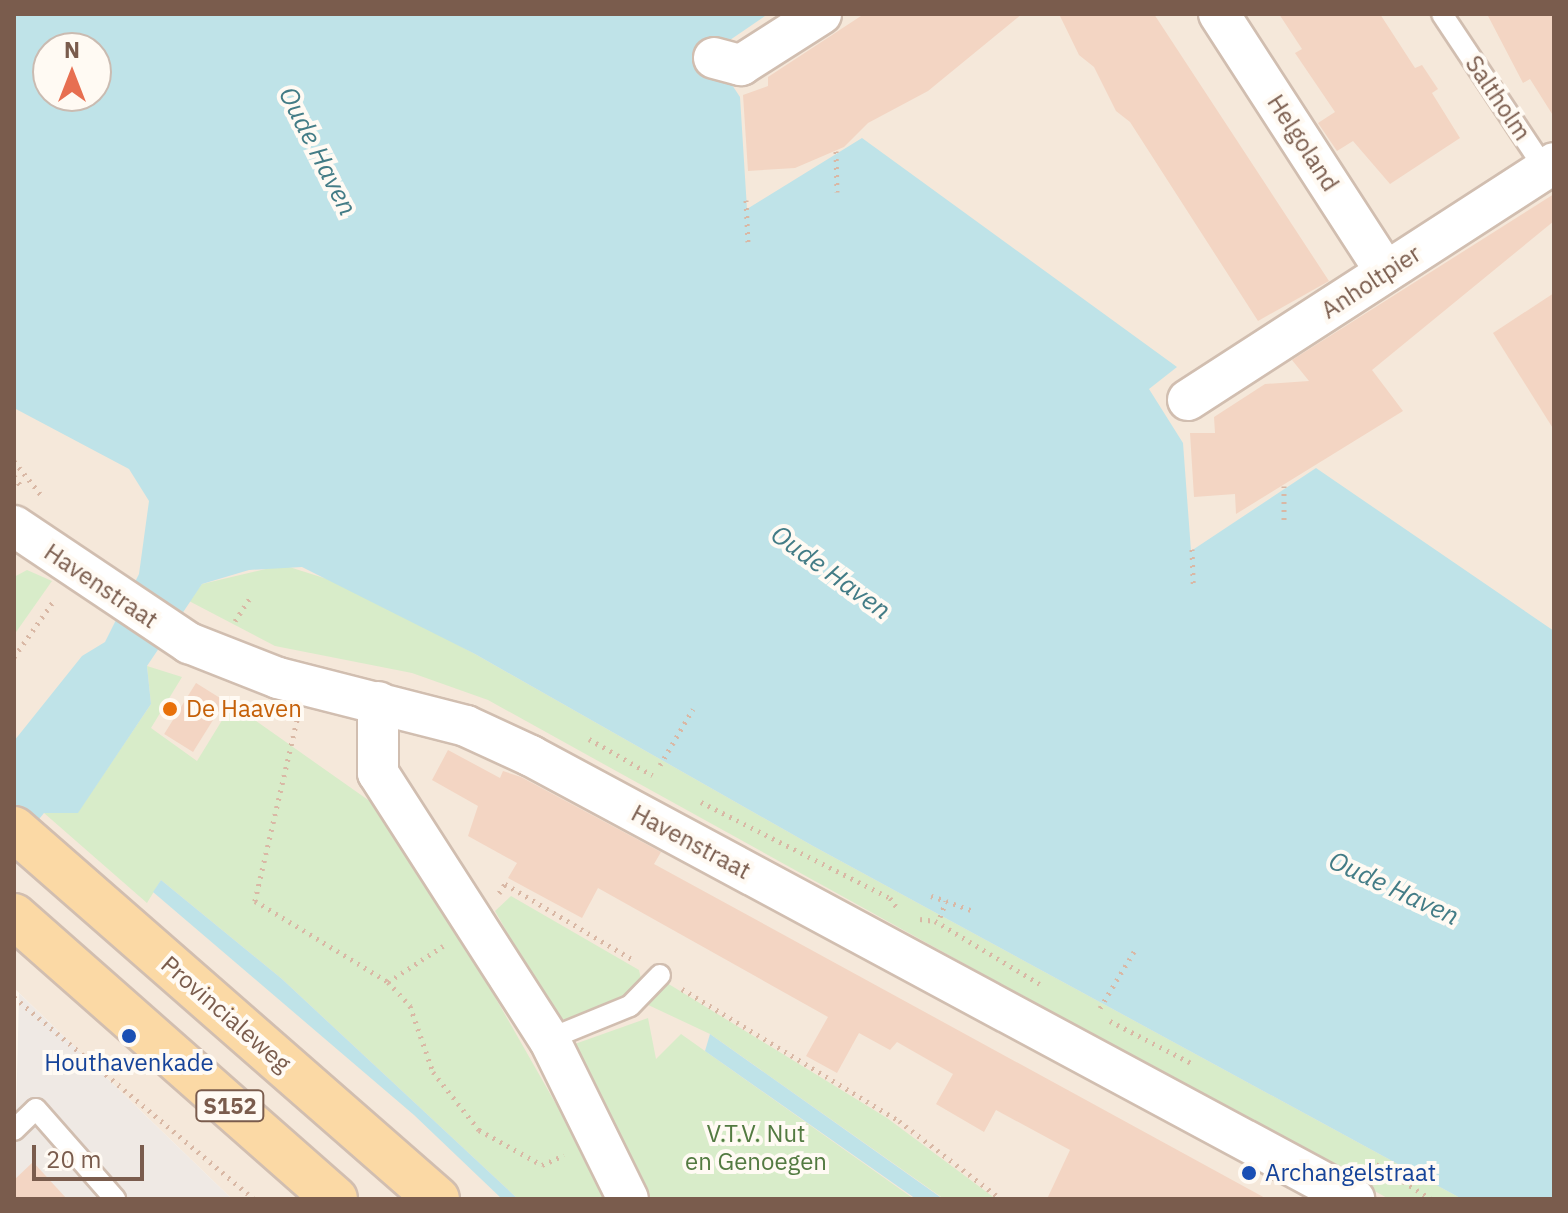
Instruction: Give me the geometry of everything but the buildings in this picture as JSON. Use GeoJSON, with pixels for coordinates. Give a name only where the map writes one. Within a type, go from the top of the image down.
{"type":"FeatureCollection","features":[{"type":"Feature","properties":{"kind":"main road","name":"Provincialeweg"},"geometry":{"type":"LineString","coordinates":[[25,840],[437,1199]]}},
{"type":"Feature","properties":{"kind":"main road","name":"S152"},"geometry":{"type":"LineString","coordinates":[[14,916],[335,1199]]}},
{"type":"Feature","properties":{"kind":"street"},"geometry":{"type":"LineString","coordinates":[[714,58],[741,65],[821,14]]}},
{"type":"Feature","properties":{"kind":"street","name":"Helgoland"},"geometry":{"type":"LineString","coordinates":[[1219,14],[1386,272]]}},
{"type":"Feature","properties":{"kind":"street","name":"Anholtpier"},"geometry":{"type":"LineString","coordinates":[[1188,400],[1386,272],[1551,171]]}},
{"type":"Feature","properties":{"kind":"street","name":"Havenstraat"},"geometry":{"type":"LineString","coordinates":[[14,526],[117,599],[189,643],[305,684],[466,726],[531,756],[1354,1199]]}},
{"type":"Feature","properties":{"kind":"street"},"geometry":{"type":"LineString","coordinates":[[378,702],[378,773],[549,1039],[628,1199]]}},
{"type":"Feature","properties":{"kind":"lane","name":"Saltholm"},"geometry":{"type":"LineString","coordinates":[[1442,14],[1551,171]]}},
{"type":"Feature","properties":{"kind":"lane"},"geometry":{"type":"LineString","coordinates":[[549,1039],[630,1006],[660,975]]}},
{"type":"Feature","properties":{"kind":"lane"},"geometry":{"type":"LineString","coordinates":[[14,1130],[36,1109],[115,1199]]}},
{"type":"Feature","properties":{"kind":"path"},"geometry":{"type":"LineString","coordinates":[[836,151],[837,192]]}},
{"type":"Feature","properties":{"kind":"path"},"geometry":{"type":"LineString","coordinates":[[746,200],[748,242]]}},
{"type":"Feature","properties":{"kind":"path"},"geometry":{"type":"LineString","coordinates":[[1284,486],[1284,521]]}},
{"type":"Feature","properties":{"kind":"path"},"geometry":{"type":"LineString","coordinates":[[1192,549],[1193,584]]}},
{"type":"Feature","properties":{"kind":"path"},"geometry":{"type":"LineString","coordinates":[[14,657],[75,570]]}},
{"type":"Feature","properties":{"kind":"path"},"geometry":{"type":"LineString","coordinates":[[237,617],[250,598]]}},
{"type":"Feature","properties":{"kind":"path"},"geometry":{"type":"LineString","coordinates":[[305,684],[255,901],[388,982],[410,1006],[433,1072],[479,1130],[542,1165],[599,1140]]}},
{"type":"Feature","properties":{"kind":"path"},"geometry":{"type":"LineString","coordinates":[[660,765],[693,709]]}},
{"type":"Feature","properties":{"kind":"path"},"geometry":{"type":"LineString","coordinates":[[931,896],[971,910]]}},
{"type":"Feature","properties":{"kind":"path"},"geometry":{"type":"LineString","coordinates":[[940,917],[946,901]]}},
{"type":"Feature","properties":{"kind":"path"},"geometry":{"type":"LineString","coordinates":[[1100,1008],[1135,950]]}},
{"type":"Feature","properties":{"kind":"path"},"geometry":{"type":"LineString","coordinates":[[660,975],[899,1121],[1001,1199]]}},
{"type":"Feature","properties":{"kind":"path"},"geometry":{"type":"LineString","coordinates":[[14,997],[254,1199]]}},
{"type":"Feature","properties":{"kind":"shaded area"},"geometry":{"type":"Polygon","coordinates":[[[14,14],[1554,14],[1554,1199],[232,1199],[14,988],[14,14]]]}},
{"type":"Feature","properties":{"kind":"shaded area"},"geometry":{"type":"Polygon","coordinates":[[[19,993],[232,1199],[14,1199],[19,993]]]}},
{"type":"Feature","properties":{"kind":"green space"},"geometry":{"type":"Polygon","coordinates":[[[283,565],[346,585],[475,654],[813,846],[1462,1199],[1389,1199],[488,700],[412,673],[275,646],[189,601],[202,584],[283,565]]]}},
{"type":"Feature","properties":{"kind":"green space"},"geometry":{"type":"Polygon","coordinates":[[[27,570],[52,581],[14,635],[14,577],[27,570]]]}},
{"type":"Feature","properties":{"kind":"green space"},"geometry":{"type":"Polygon","coordinates":[[[147,666],[182,677],[151,728],[197,761],[232,704],[371,802],[458,932],[610,1199],[518,1199],[282,979],[161,880],[147,903],[44,813],[78,812],[151,704],[147,666]]]}},
{"type":"Feature","properties":{"kind":"green space"},"geometry":{"type":"Polygon","coordinates":[[[511,896],[639,970],[643,988],[618,1006],[575,1022],[555,1017],[495,911],[511,896]]]}},
{"type":"Feature","properties":{"kind":"green space"},"geometry":{"type":"Polygon","coordinates":[[[667,983],[887,1118],[996,1199],[944,1199],[710,1034],[644,1003],[667,983]]]}},
{"type":"Feature","properties":{"kind":"green space","name":"V.T.V. Nut en Genoegen"},"geometry":{"type":"Polygon","coordinates":[[[648,1018],[656,1059],[681,1034],[914,1199],[651,1199],[572,1045],[648,1018]]]}},
{"type":"Feature","properties":{"kind":"water","name":"Oude Haven"},"geometry":{"type":"Polygon","coordinates":[[[14,14],[768,14],[711,53],[740,97],[747,209],[862,138],[1177,367],[1149,389],[1183,443],[1191,551],[1316,468],[1554,631],[1554,1199],[1462,1199],[813,846],[475,654],[302,567],[249,570],[202,584],[147,666],[151,704],[78,813],[44,813],[14,850],[14,741],[82,656],[105,642],[139,574],[149,501],[129,469],[14,408],[14,14]]]}},
{"type":"Feature","properties":{"kind":"water"},"geometry":{"type":"Polygon","coordinates":[[[161,880],[282,979],[518,1199],[502,1199],[414,1115],[153,892],[161,880]]]}},
{"type":"Feature","properties":{"kind":"water"},"geometry":{"type":"Polygon","coordinates":[[[710,1034],[943,1199],[916,1199],[705,1051],[710,1034]]]}},
{"type":"Feature","properties":{"kind":"place","name":"De Haaven"},"geometry":{"type":"Point","coordinates":[170,709]}},
{"type":"Feature","properties":{"kind":"place","name":"Houthavenkade"},"geometry":{"type":"Point","coordinates":[129,1036]}},
{"type":"Feature","properties":{"kind":"place","name":"Archangelstraat"},"geometry":{"type":"Point","coordinates":[1249,1173]}}]}
